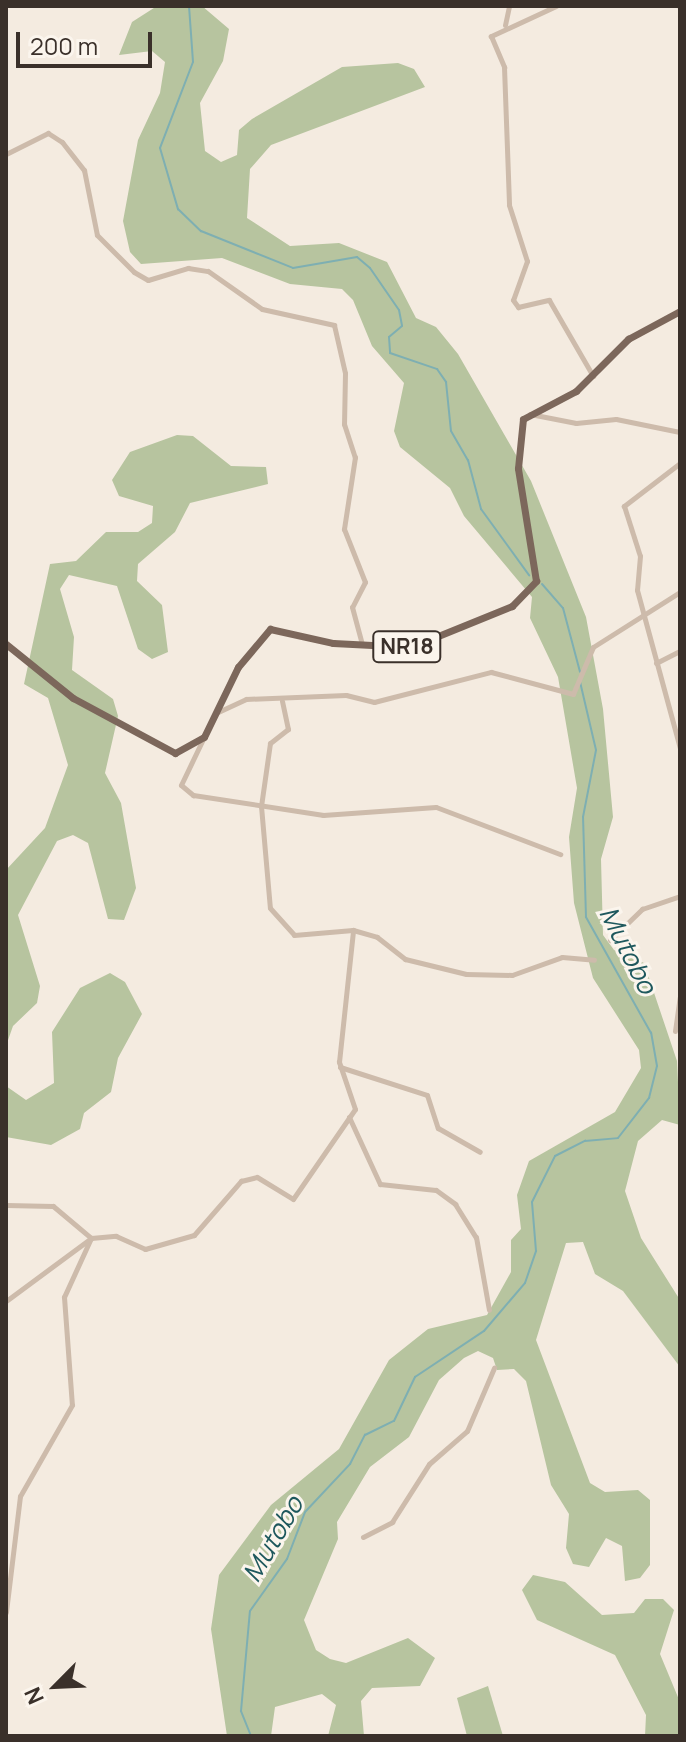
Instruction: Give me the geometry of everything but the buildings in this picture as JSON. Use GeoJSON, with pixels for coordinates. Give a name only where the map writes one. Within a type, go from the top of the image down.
{"type":"FeatureCollection","features":[{"type":"Feature","properties":{"kind":"main road"},"geometry":{"type":"LineString","coordinates":[[529,414],[593,376],[628,339],[680,311]]}},
{"type":"Feature","properties":{"kind":"main road","name":"NR18"},"geometry":{"type":"LineString","coordinates":[[204,737],[238,667],[270,629],[362,645],[416,646],[512,606],[536,581],[518,468],[520,425],[529,414]]}},
{"type":"Feature","properties":{"kind":"main road"},"geometry":{"type":"LineString","coordinates":[[6,644],[73,698],[168,752],[204,737]]}},
{"type":"Feature","properties":{"kind":"street"},"geometry":{"type":"LineString","coordinates":[[505,26],[509,6]]}},
{"type":"Feature","properties":{"kind":"street"},"geometry":{"type":"LineString","coordinates":[[556,6],[505,26],[490,41],[504,67],[509,205],[527,261],[514,304],[549,300],[593,376]]}},
{"type":"Feature","properties":{"kind":"street"},"geometry":{"type":"LineString","coordinates":[[6,154],[48,133],[62,142],[84,170],[97,235],[134,272],[148,280],[188,268],[208,271],[262,309],[334,325],[345,373],[344,424],[355,457],[344,529],[365,582],[352,607],[362,645]]}},
{"type":"Feature","properties":{"kind":"street"},"geometry":{"type":"LineString","coordinates":[[529,414],[576,423],[616,419],[680,432]]}},
{"type":"Feature","properties":{"kind":"street"},"geometry":{"type":"LineString","coordinates":[[680,463],[624,506],[640,551],[636,583],[656,663],[677,712],[680,748]]}},
{"type":"Feature","properties":{"kind":"street"},"geometry":{"type":"LineString","coordinates":[[218,712],[246,699],[282,701],[346,695],[374,702],[491,672],[573,694],[589,650],[680,592]]}},
{"type":"Feature","properties":{"kind":"street"},"geometry":{"type":"LineString","coordinates":[[656,663],[680,651]]}},
{"type":"Feature","properties":{"kind":"street"},"geometry":{"type":"LineString","coordinates":[[282,701],[288,729],[270,743],[261,806],[273,914],[300,938],[333,927],[353,930],[377,937],[405,959],[466,974],[512,975],[562,957],[594,960]]}},
{"type":"Feature","properties":{"kind":"street"},"geometry":{"type":"LineString","coordinates":[[204,737],[184,778],[185,792],[339,816],[436,807],[560,854]]}},
{"type":"Feature","properties":{"kind":"street"},"geometry":{"type":"LineString","coordinates":[[680,796],[680,848]]}},
{"type":"Feature","properties":{"kind":"street"},"geometry":{"type":"LineString","coordinates":[[610,940],[642,909],[680,896]]}},
{"type":"Feature","properties":{"kind":"street"},"geometry":{"type":"LineString","coordinates":[[6,1301],[91,1238],[116,1236],[145,1249],[194,1235],[241,1181],[257,1177],[293,1199],[355,1106],[339,1066],[353,930]]}},
{"type":"Feature","properties":{"kind":"street"},"geometry":{"type":"LineString","coordinates":[[675,1031],[680,997]]}},
{"type":"Feature","properties":{"kind":"street"},"geometry":{"type":"LineString","coordinates":[[339,1066],[427,1095],[438,1128],[480,1152]]}},
{"type":"Feature","properties":{"kind":"street"},"geometry":{"type":"LineString","coordinates":[[349,1117],[380,1184],[436,1190],[455,1204],[476,1237],[489,1310]]}},
{"type":"Feature","properties":{"kind":"street"},"geometry":{"type":"LineString","coordinates":[[6,1205],[53,1206],[91,1238]]}},
{"type":"Feature","properties":{"kind":"street"},"geometry":{"type":"LineString","coordinates":[[6,1612],[20,1496],[72,1405],[64,1297],[91,1238]]}},
{"type":"Feature","properties":{"kind":"street"},"geometry":{"type":"LineString","coordinates":[[363,1537],[392,1522],[429,1464],[467,1431],[494,1368]]}},
{"type":"Feature","properties":{"kind":"green space"},"geometry":{"type":"Polygon","coordinates":[[[157,6],[202,6],[229,29],[223,61],[200,103],[205,151],[221,162],[237,155],[239,130],[252,119],[342,67],[398,63],[414,69],[425,87],[271,145],[250,169],[247,218],[290,246],[339,243],[387,262],[416,318],[436,327],[458,354],[531,481],[586,617],[603,709],[613,817],[601,859],[603,935],[614,950],[644,963],[677,1061],[680,1125],[662,1120],[638,1141],[625,1191],[641,1238],[680,1300],[680,1367],[623,1291],[595,1274],[583,1242],[566,1243],[536,1340],[590,1483],[605,1492],[638,1490],[650,1500],[650,1565],[640,1578],[625,1581],[622,1546],[606,1538],[589,1567],[573,1564],[566,1548],[569,1514],[551,1485],[526,1381],[514,1369],[497,1370],[493,1358],[478,1351],[464,1358],[439,1380],[409,1437],[370,1467],[337,1522],[338,1539],[304,1620],[316,1650],[330,1659],[346,1663],[408,1638],[435,1658],[420,1686],[372,1688],[361,1701],[364,1736],[328,1736],[336,1705],[322,1694],[275,1707],[271,1736],[227,1736],[211,1629],[219,1575],[271,1505],[339,1449],[389,1360],[428,1329],[487,1315],[511,1272],[511,1240],[521,1229],[517,1195],[529,1161],[615,1112],[641,1068],[639,1050],[593,978],[574,903],[569,837],[577,788],[558,677],[530,618],[532,597],[464,516],[450,488],[400,447],[394,431],[404,383],[372,346],[353,300],[342,289],[290,284],[222,258],[141,264],[130,252],[123,221],[138,140],[160,93],[165,62],[152,51],[119,55],[132,22],[157,6]]]}},
{"type":"Feature","properties":{"kind":"green space"},"geometry":{"type":"Polygon","coordinates":[[[177,435],[193,436],[231,466],[266,467],[268,484],[190,503],[175,532],[138,564],[137,581],[162,605],[168,652],[152,659],[138,649],[117,586],[69,575],[60,589],[74,637],[72,670],[113,699],[118,716],[105,773],[121,803],[136,888],[124,920],[108,919],[88,843],[73,835],[57,841],[18,915],[40,986],[37,1003],[13,1026],[6,1046],[6,870],[45,828],[68,765],[48,698],[24,684],[50,564],[76,561],[106,532],[138,532],[152,523],[153,506],[119,496],[112,480],[130,452],[177,435]]]}},
{"type":"Feature","properties":{"kind":"green space"},"geometry":{"type":"Polygon","coordinates":[[[110,973],[125,982],[142,1014],[118,1058],[111,1092],[84,1113],[80,1129],[51,1145],[6,1137],[6,1086],[26,1100],[54,1083],[52,1032],[80,988],[110,973]]]}},
{"type":"Feature","properties":{"kind":"green space"},"geometry":{"type":"Polygon","coordinates":[[[533,1575],[565,1582],[602,1615],[634,1613],[645,1599],[663,1599],[674,1610],[660,1654],[680,1702],[680,1736],[645,1736],[646,1715],[615,1655],[537,1620],[522,1590],[533,1575]]]}},
{"type":"Feature","properties":{"kind":"green space"},"geometry":{"type":"Polygon","coordinates":[[[488,1686],[503,1736],[467,1736],[457,1698],[488,1686]]]}},
{"type":"Feature","properties":{"kind":"waterway","name":"Mutobo"},"geometry":{"type":"LineString","coordinates":[[189,6],[193,62],[160,148],[178,209],[201,231],[293,268],[357,257],[370,268],[399,310],[402,326],[389,337],[390,353],[437,369],[446,382],[451,431],[468,460],[481,509],[529,575]]}},
{"type":"Feature","properties":{"kind":"waterway","name":"Mutobo"},"geometry":{"type":"LineString","coordinates":[[542,584],[563,608],[580,672]]}},
{"type":"Feature","properties":{"kind":"waterway","name":"Mutobo"},"geometry":{"type":"LineString","coordinates":[[251,1736],[241,1711],[250,1611],[287,1559],[305,1512],[350,1464],[365,1435],[394,1421],[415,1377],[484,1331],[525,1283],[536,1251],[532,1202],[555,1156],[585,1141],[618,1138],[649,1098],[657,1066],[651,1033],[586,917],[583,817],[596,750],[580,682]]}}]}
